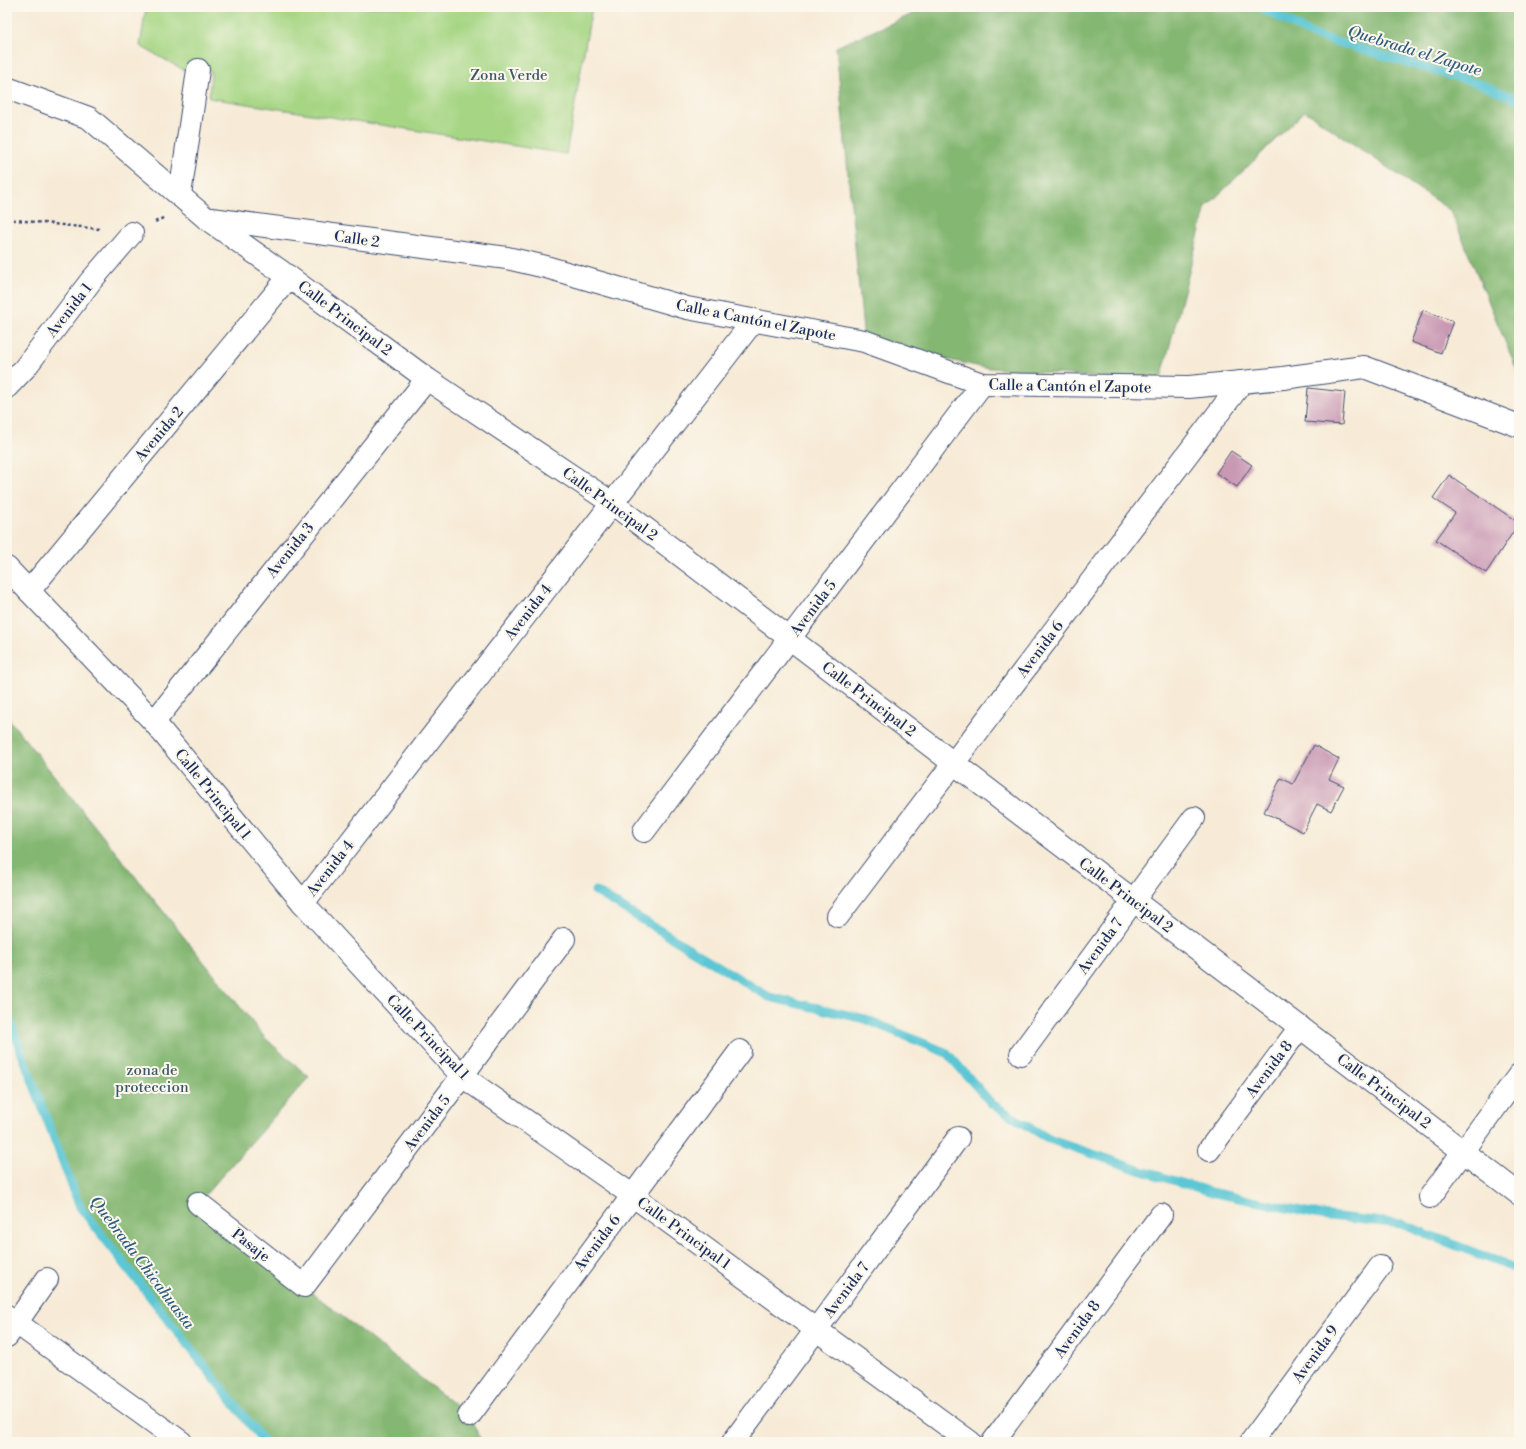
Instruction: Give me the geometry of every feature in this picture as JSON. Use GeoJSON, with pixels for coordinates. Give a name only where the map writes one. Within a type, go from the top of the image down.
{"type":"FeatureCollection","features":[{"type":"Feature","properties":{"kind":"street"},"geometry":{"type":"LineString","coordinates":[[180,195],[198,70]]}},
{"type":"Feature","properties":{"kind":"street","name":"Calle Principal 2"},"geometry":{"type":"LineString","coordinates":[[7,88],[89,118],[207,219],[289,277],[427,379],[612,503],[1519,1194]]}},
{"type":"Feature","properties":{"kind":"street","name":"Calle 2"},"geometry":{"type":"LineString","coordinates":[[207,219],[507,258]]}},
{"type":"Feature","properties":{"kind":"street","name":"Avenida 1"},"geometry":{"type":"LineString","coordinates":[[7,387],[25,368],[90,282],[132,233]]}},
{"type":"Feature","properties":{"kind":"street","name":"Calle a Cantón el Zapote"},"geometry":{"type":"LineString","coordinates":[[507,258],[687,308],[864,341],[982,384],[1189,387],[1364,367],[1519,426]]}},
{"type":"Feature","properties":{"kind":"street","name":"Avenida 2"},"geometry":{"type":"LineString","coordinates":[[29,591],[289,277]]}},
{"type":"Feature","properties":{"kind":"street","name":"Avenida 4"},"geometry":{"type":"LineString","coordinates":[[303,903],[754,320]]}},
{"type":"Feature","properties":{"kind":"street","name":"Avenida 3"},"geometry":{"type":"LineString","coordinates":[[154,722],[427,379]]}},
{"type":"Feature","properties":{"kind":"street","name":"Avenida 6"},"geometry":{"type":"LineString","coordinates":[[838,916],[1242,382]]}},
{"type":"Feature","properties":{"kind":"street","name":"Avenida 5"},"geometry":{"type":"LineString","coordinates":[[644,831],[982,384]]}},
{"type":"Feature","properties":{"kind":"street","name":"Calle Principal 1"},"geometry":{"type":"LineString","coordinates":[[7,568],[154,722],[303,903],[462,1076],[632,1195],[970,1442]]}},
{"type":"Feature","properties":{"kind":"street","name":"Avenida 7"},"geometry":{"type":"LineString","coordinates":[[1021,1054],[1194,818]]}},
{"type":"Feature","properties":{"kind":"street","name":"Avenida 5"},"geometry":{"type":"LineString","coordinates":[[304,1286],[564,939]]}},
{"type":"Feature","properties":{"kind":"street","name":"Avenida 8"},"geometry":{"type":"LineString","coordinates":[[1209,1150],[1300,1027]]}},
{"type":"Feature","properties":{"kind":"street","name":"Avenida 6"},"geometry":{"type":"LineString","coordinates":[[469,1416],[740,1051]]}},
{"type":"Feature","properties":{"kind":"street"},"geometry":{"type":"LineString","coordinates":[[1430,1197],[1519,1075]]}},
{"type":"Feature","properties":{"kind":"street","name":"Avenida 7"},"geometry":{"type":"LineString","coordinates":[[733,1442],[958,1138]]}},
{"type":"Feature","properties":{"kind":"street","name":"Pasaje"},"geometry":{"type":"LineString","coordinates":[[198,1203],[304,1286]]}},
{"type":"Feature","properties":{"kind":"street","name":"Avenida 8"},"geometry":{"type":"LineString","coordinates":[[993,1442],[1161,1215]]}},
{"type":"Feature","properties":{"kind":"street","name":"Avenida 9"},"geometry":{"type":"LineString","coordinates":[[1251,1442],[1380,1267]]}},
{"type":"Feature","properties":{"kind":"street"},"geometry":{"type":"LineString","coordinates":[[47,1279],[10,1325],[156,1435],[181,1442]]}},
{"type":"Feature","properties":{"kind":"path"},"geometry":{"type":"LineString","coordinates":[[7,219],[132,233]]}},
{"type":"Feature","properties":{"kind":"green space","name":"Zona Verde"},"geometry":{"type":"Polygon","coordinates":[[[146,7],[592,7],[566,154],[209,98],[211,71],[182,69],[140,46],[146,7]]]}},
{"type":"Feature","properties":{"kind":"green space"},"geometry":{"type":"Polygon","coordinates":[[[929,7],[1519,7],[1519,375],[1451,211],[1305,111],[1206,207],[1160,383],[981,367],[864,341],[836,47],[929,7]]]}},
{"type":"Feature","properties":{"kind":"green space","name":"zona de proteccion"},"geometry":{"type":"Polygon","coordinates":[[[7,717],[265,1038],[309,1077],[198,1203],[469,1416],[482,1442],[264,1442],[80,1207],[7,1014],[7,717]]]}},
{"type":"Feature","properties":{"kind":"building"},"geometry":{"type":"Polygon","coordinates":[[[1423,310],[1453,321],[1441,353],[1411,342],[1423,310]]]}},
{"type":"Feature","properties":{"kind":"building"},"geometry":{"type":"Polygon","coordinates":[[[1308,388],[1345,392],[1342,425],[1305,422],[1308,388]]]}},
{"type":"Feature","properties":{"kind":"building"},"geometry":{"type":"Polygon","coordinates":[[[1231,451],[1252,465],[1237,487],[1216,473],[1231,451]]]}},
{"type":"Feature","properties":{"kind":"building"},"geometry":{"type":"Polygon","coordinates":[[[1449,475],[1519,523],[1486,573],[1436,540],[1455,513],[1433,498],[1449,475]]]}},
{"type":"Feature","properties":{"kind":"building"},"geometry":{"type":"Polygon","coordinates":[[[1314,745],[1339,759],[1329,779],[1344,786],[1331,811],[1317,804],[1303,832],[1264,812],[1281,778],[1293,784],[1314,745]]]}},
{"type":"Feature","properties":{"kind":"waterway","name":"Quebrada el Zapote"},"geometry":{"type":"LineString","coordinates":[[1260,7],[1313,35],[1480,84],[1519,100]]}},
{"type":"Feature","properties":{"kind":"waterway"},"geometry":{"type":"LineString","coordinates":[[595,891],[769,997],[865,1019],[947,1053],[992,1104],[1049,1139],[1136,1169],[1215,1193],[1320,1215],[1401,1224],[1519,1270]]}},
{"type":"Feature","properties":{"kind":"waterway","name":"Quebrada Chicahuasta"},"geometry":{"type":"LineString","coordinates":[[7,1014],[80,1207],[264,1442]]}}]}
